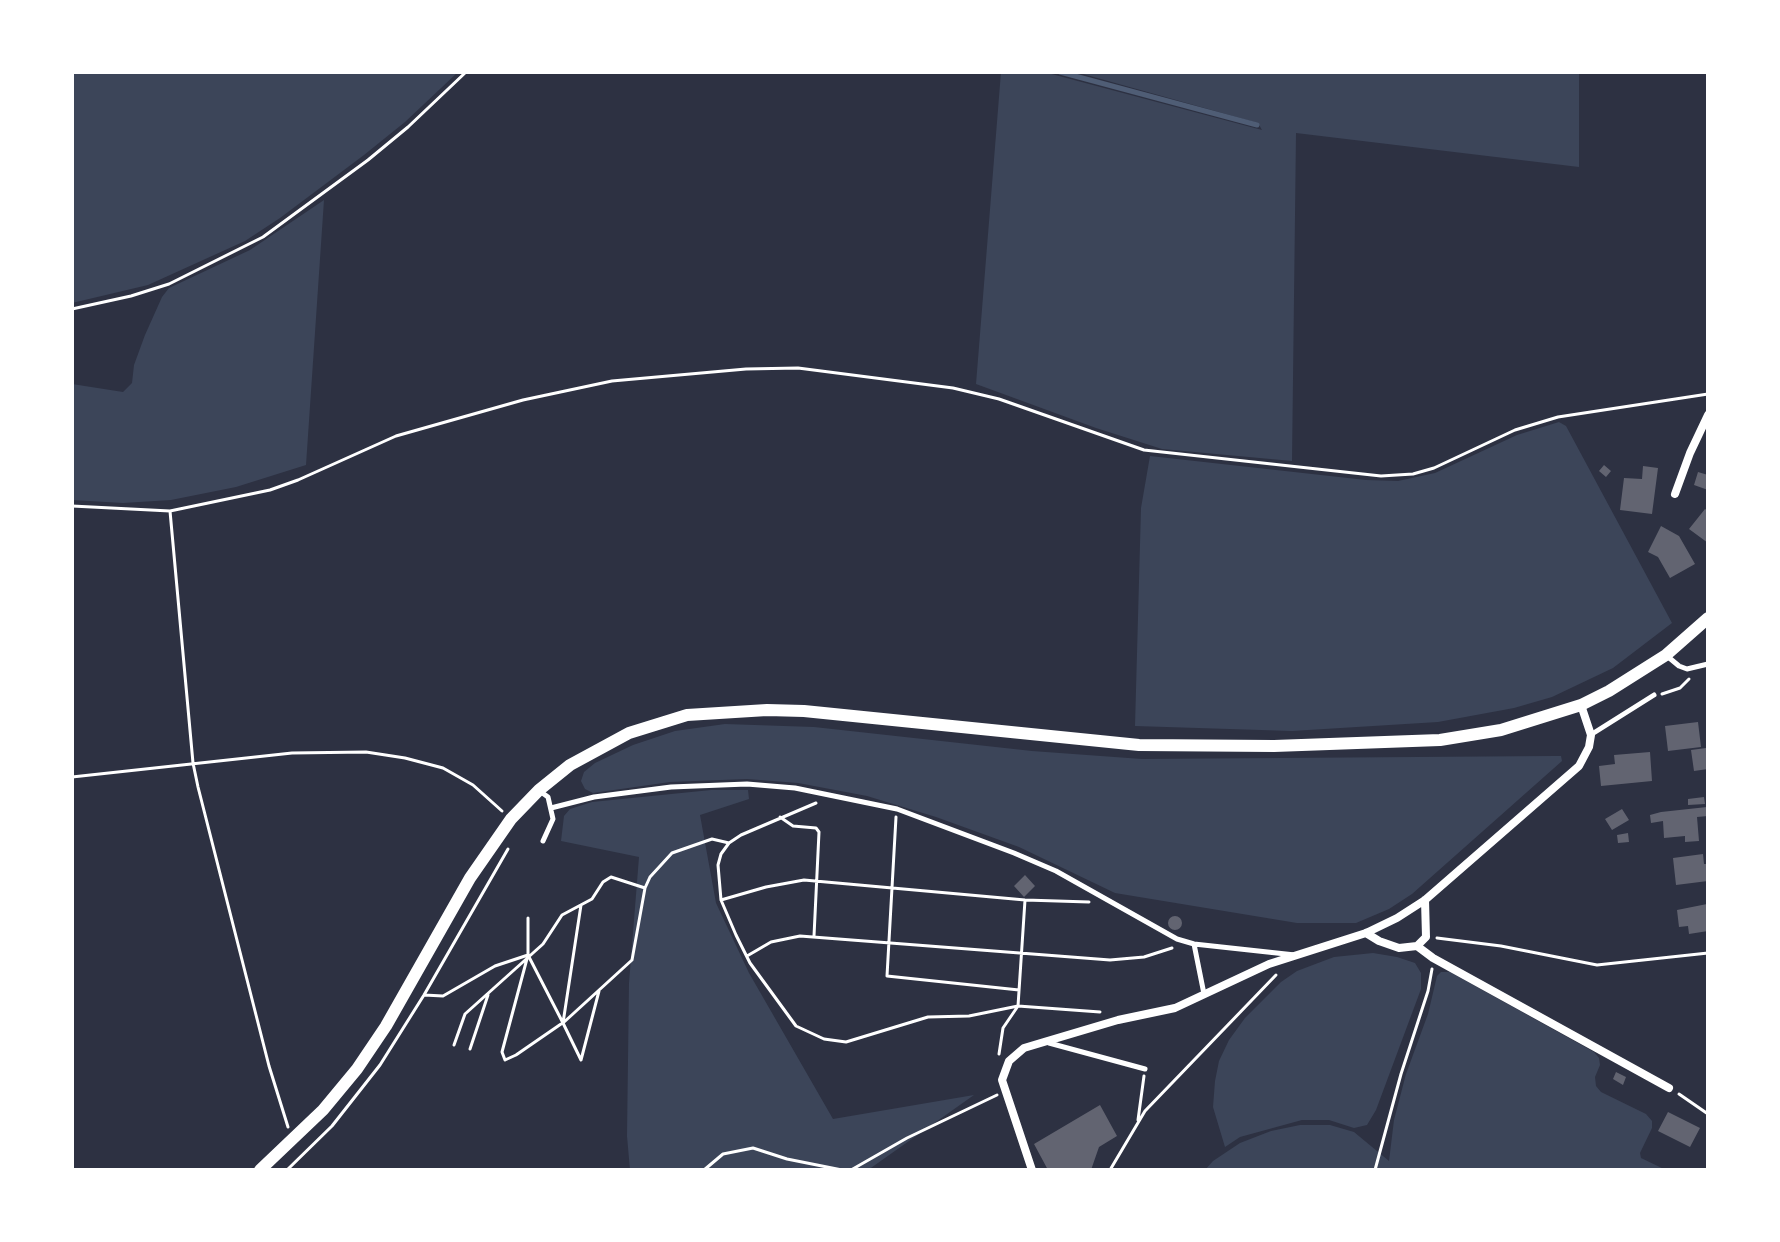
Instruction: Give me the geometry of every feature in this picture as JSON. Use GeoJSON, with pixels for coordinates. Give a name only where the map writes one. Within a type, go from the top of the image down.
{"type":"FeatureCollection","features":[{"type":"Feature","properties":{"kind":"street"},"geometry":{"type":"LineString","coordinates":[[1675,494],[1708,415]]}},
{"type":"Feature","properties":{"kind":"street"},"geometry":{"type":"LineString","coordinates":[[260,1170],[292,1142],[341,1089],[373,1046],[470,878],[511,819],[539,790],[570,765],[609,742],[665,720],[712,712],[804,711],[1113,743],[1260,746],[1440,740],[1516,726],[1581,705],[1666,655],[1708,618]]}},
{"type":"Feature","properties":{"kind":"street"},"geometry":{"type":"LineString","coordinates":[[1032,1170],[1002,1080],[1009,1061],[1024,1048],[1118,1020],[1150,1015],[1205,996],[1269,964],[1366,933],[1397,918],[1425,900],[1579,766],[1589,747],[1591,735],[1581,705]]}},
{"type":"Feature","properties":{"kind":"street"},"geometry":{"type":"LineString","coordinates":[[1366,933],[1399,948],[1417,946],[1426,937],[1425,900]]}},
{"type":"Feature","properties":{"kind":"street"},"geometry":{"type":"LineString","coordinates":[[1417,946],[1433,958],[1669,1088]]}},
{"type":"Feature","properties":{"kind":"lane"},"geometry":{"type":"LineString","coordinates":[[1666,655],[1679,666],[1692,668],[1708,664]]}},
{"type":"Feature","properties":{"kind":"lane"},"geometry":{"type":"LineString","coordinates":[[1591,735],[1654,695]]}},
{"type":"Feature","properties":{"kind":"lane"},"geometry":{"type":"LineString","coordinates":[[551,808],[628,792],[709,785],[795,788],[897,809],[1014,853],[1056,871],[1180,940],[1296,955]]}},
{"type":"Feature","properties":{"kind":"lane"},"geometry":{"type":"LineString","coordinates":[[539,790],[548,797],[553,819],[543,841]]}},
{"type":"Feature","properties":{"kind":"lane"},"geometry":{"type":"LineString","coordinates":[[1194,944],[1205,996]]}},
{"type":"Feature","properties":{"kind":"lane"},"geometry":{"type":"LineString","coordinates":[[1044,1042],[1145,1069]]}},
{"type":"Feature","properties":{"kind":"path"},"geometry":{"type":"LineString","coordinates":[[72,309],[169,284],[263,237],[368,160],[418,119],[466,72]]}},
{"type":"Feature","properties":{"kind":"path"},"geometry":{"type":"LineString","coordinates":[[72,506],[170,511],[270,490],[396,436],[523,400],[612,381],[746,369],[798,368],[953,388],[999,399],[1144,450],[1381,476],[1413,474],[1434,468],[1515,430],[1558,417],[1708,394]]}},
{"type":"Feature","properties":{"kind":"path"},"geometry":{"type":"LineString","coordinates":[[170,511],[193,763],[269,1066],[292,1142]]}},
{"type":"Feature","properties":{"kind":"path"},"geometry":{"type":"LineString","coordinates":[[1654,695],[1680,688],[1688,680],[1692,668]]}},
{"type":"Feature","properties":{"kind":"path"},"geometry":{"type":"LineString","coordinates":[[72,777],[318,751],[387,754],[424,762],[459,776],[511,819]]}},
{"type":"Feature","properties":{"kind":"path"},"geometry":{"type":"LineString","coordinates":[[833,797],[780,817],[729,843],[718,865],[721,900],[747,956],[796,1026],[824,1039],[846,1042],[928,1017],[969,1016],[1018,1006],[1102,1012],[1118,1020]]}},
{"type":"Feature","properties":{"kind":"path"},"geometry":{"type":"LineString","coordinates":[[897,809],[887,976],[1019,990]]}},
{"type":"Feature","properties":{"kind":"path"},"geometry":{"type":"LineString","coordinates":[[780,817],[785,823],[816,828],[819,832],[814,937]]}},
{"type":"Feature","properties":{"kind":"path"},"geometry":{"type":"LineString","coordinates":[[528,918],[528,955],[502,1052],[505,1060],[563,1023],[632,960],[645,888],[650,877],[672,853],[712,839],[729,843]]}},
{"type":"Feature","properties":{"kind":"path"},"geometry":{"type":"LineString","coordinates":[[454,1045],[465,1014],[543,944],[562,915],[592,899],[603,882],[611,877],[645,888]]}},
{"type":"Feature","properties":{"kind":"path"},"geometry":{"type":"LineString","coordinates":[[721,900],[804,880],[1025,900],[1113,903]]}},
{"type":"Feature","properties":{"kind":"path"},"geometry":{"type":"LineString","coordinates":[[1005,1068],[999,1060],[999,1045],[1003,1028],[1018,1006],[1025,900]]}},
{"type":"Feature","properties":{"kind":"path"},"geometry":{"type":"LineString","coordinates":[[563,1023],[581,905]]}},
{"type":"Feature","properties":{"kind":"path"},"geometry":{"type":"LineString","coordinates":[[747,956],[771,942],[800,936],[1110,960],[1144,957],[1172,948],[1180,940]]}},
{"type":"Feature","properties":{"kind":"path"},"geometry":{"type":"LineString","coordinates":[[1426,937],[1501,946],[1597,965],[1708,953]]}},
{"type":"Feature","properties":{"kind":"path"},"geometry":{"type":"LineString","coordinates":[[528,955],[581,1060],[599,990]]}},
{"type":"Feature","properties":{"kind":"path"},"geometry":{"type":"LineString","coordinates":[[424,995],[443,996],[495,966],[528,955]]}},
{"type":"Feature","properties":{"kind":"path"},"geometry":{"type":"LineString","coordinates":[[1110,1170],[1138,1122],[1296,955]]}},
{"type":"Feature","properties":{"kind":"path"},"geometry":{"type":"LineString","coordinates":[[1375,1170],[1392,1104],[1428,991],[1433,958]]}},
{"type":"Feature","properties":{"kind":"path"},"geometry":{"type":"LineString","coordinates":[[470,1049],[490,991]]}},
{"type":"Feature","properties":{"kind":"path"},"geometry":{"type":"LineString","coordinates":[[1138,1122],[1145,1069]]}},
{"type":"Feature","properties":{"kind":"path"},"geometry":{"type":"LineString","coordinates":[[1669,1088],[1708,1114]]}},
{"type":"Feature","properties":{"kind":"path"},"geometry":{"type":"LineString","coordinates":[[851,1170],[860,1168],[907,1138],[1005,1091]]}},
{"type":"Feature","properties":{"kind":"path"},"geometry":{"type":"LineString","coordinates":[[704,1170],[723,1154],[753,1148],[787,1159],[842,1170]]}},
{"type":"Feature","properties":{"kind":"shaded area"},"geometry":{"type":"Polygon","coordinates":[[[458,72],[405,122],[364,155],[245,241],[148,285],[72,303],[72,74],[458,72]]]}},
{"type":"Feature","properties":{"kind":"shaded area"},"geometry":{"type":"Polygon","coordinates":[[[1001,72],[1044,72],[1262,130],[1258,123],[1076,72],[1579,72],[1579,167],[1296,133],[1292,461],[1162,449],[976,384],[1001,72]]]}},
{"type":"Feature","properties":{"kind":"shaded area"},"geometry":{"type":"Polygon","coordinates":[[[324,200],[306,465],[236,487],[171,500],[123,503],[72,500],[72,384],[123,392],[132,383],[134,365],[145,335],[169,288],[250,250],[324,200]]]}},
{"type":"Feature","properties":{"kind":"shaded area"},"geometry":{"type":"Polygon","coordinates":[[[1559,422],[1566,426],[1672,623],[1613,668],[1552,697],[1514,708],[1438,722],[1292,731],[1135,726],[1141,508],[1150,456],[1398,481],[1435,473],[1517,435],[1559,422]]]}},
{"type":"Feature","properties":{"kind":"shaded area"},"geometry":{"type":"Polygon","coordinates":[[[725,724],[814,727],[1032,751],[1142,759],[1561,756],[1562,761],[1412,894],[1389,909],[1356,923],[1297,923],[1115,893],[1019,847],[867,796],[798,783],[747,779],[670,782],[593,793],[585,789],[581,781],[584,772],[595,763],[633,745],[675,731],[725,724]]]}},
{"type":"Feature","properties":{"kind":"shaded area"},"geometry":{"type":"Polygon","coordinates":[[[711,790],[748,790],[749,799],[700,815],[716,903],[749,973],[833,1119],[974,1095],[868,1170],[630,1170],[627,1136],[629,983],[639,857],[561,841],[564,816],[570,809],[592,802],[711,790]]]}},
{"type":"Feature","properties":{"kind":"shaded area"},"geometry":{"type":"Polygon","coordinates":[[[1373,953],[1415,963],[1421,973],[1421,989],[1376,1110],[1367,1125],[1354,1128],[1329,1120],[1302,1120],[1240,1137],[1225,1147],[1213,1107],[1215,1081],[1219,1061],[1229,1040],[1245,1018],[1281,982],[1297,971],[1334,957],[1373,953]]]}},
{"type":"Feature","properties":{"kind":"shaded area"},"geometry":{"type":"Polygon","coordinates":[[[1441,972],[1450,972],[1594,1052],[1600,1065],[1595,1077],[1596,1086],[1601,1092],[1646,1114],[1652,1121],[1641,1158],[1666,1170],[1205,1170],[1240,1143],[1271,1131],[1300,1125],[1330,1125],[1354,1132],[1389,1161],[1394,1120],[1406,1074],[1428,1014],[1437,976],[1441,972]]]}},
{"type":"Feature","properties":{"kind":"building"},"geometry":{"type":"Polygon","coordinates":[[[1604,465],[1611,471],[1606,477],[1599,471],[1604,465]]]}},
{"type":"Feature","properties":{"kind":"building"},"geometry":{"type":"Polygon","coordinates":[[[1643,466],[1658,468],[1652,514],[1620,510],[1624,478],[1642,479],[1643,466]]]}},
{"type":"Feature","properties":{"kind":"building"},"geometry":{"type":"Polygon","coordinates":[[[1698,472],[1708,475],[1708,490],[1694,485],[1698,472]]]}},
{"type":"Feature","properties":{"kind":"building"},"geometry":{"type":"Polygon","coordinates":[[[1705,509],[1708,511],[1708,543],[1689,529],[1705,509]]]}},
{"type":"Feature","properties":{"kind":"building"},"geometry":{"type":"Polygon","coordinates":[[[1661,526],[1679,536],[1695,564],[1670,578],[1658,557],[1648,552],[1661,526]]]}},
{"type":"Feature","properties":{"kind":"building"},"geometry":{"type":"Polygon","coordinates":[[[1698,722],[1701,747],[1668,751],[1665,726],[1698,722]]]}},
{"type":"Feature","properties":{"kind":"building"},"geometry":{"type":"Polygon","coordinates":[[[1706,748],[1708,769],[1694,771],[1691,750],[1706,748]]]}},
{"type":"Feature","properties":{"kind":"building"},"geometry":{"type":"Polygon","coordinates":[[[1650,752],[1652,781],[1601,786],[1599,766],[1615,764],[1614,755],[1650,752]]]}},
{"type":"Feature","properties":{"kind":"building"},"geometry":{"type":"Polygon","coordinates":[[[1704,797],[1705,804],[1688,805],[1688,799],[1704,797]]]}},
{"type":"Feature","properties":{"kind":"building"},"geometry":{"type":"Polygon","coordinates":[[[1707,807],[1708,816],[1697,817],[1699,841],[1685,842],[1685,836],[1664,838],[1663,821],[1651,823],[1650,815],[1707,807]]]}},
{"type":"Feature","properties":{"kind":"building"},"geometry":{"type":"Polygon","coordinates":[[[1622,809],[1629,820],[1612,830],[1605,819],[1622,809]]]}},
{"type":"Feature","properties":{"kind":"building"},"geometry":{"type":"Polygon","coordinates":[[[1628,833],[1629,842],[1618,843],[1617,835],[1628,833]]]}},
{"type":"Feature","properties":{"kind":"building"},"geometry":{"type":"Polygon","coordinates":[[[1703,854],[1704,864],[1708,864],[1708,881],[1676,885],[1673,858],[1703,854]]]}},
{"type":"Feature","properties":{"kind":"building"},"geometry":{"type":"Polygon","coordinates":[[[1025,875],[1035,886],[1024,897],[1014,886],[1025,875]]]}},
{"type":"Feature","properties":{"kind":"building"},"geometry":{"type":"Polygon","coordinates":[[[1707,904],[1708,931],[1689,934],[1688,926],[1679,927],[1677,910],[1707,904]]]}},
{"type":"Feature","properties":{"kind":"building"},"geometry":{"type":"Polygon","coordinates":[[[1175,916],[1182,923],[1175,930],[1168,923],[1175,916]]]}},
{"type":"Feature","properties":{"kind":"building"},"geometry":{"type":"Polygon","coordinates":[[[1616,1072],[1626,1077],[1623,1085],[1613,1079],[1616,1072]]]}},
{"type":"Feature","properties":{"kind":"building"},"geometry":{"type":"Polygon","coordinates":[[[1100,1105],[1117,1136],[1099,1147],[1091,1170],[1048,1170],[1034,1144],[1100,1105]]]}},
{"type":"Feature","properties":{"kind":"building"},"geometry":{"type":"Polygon","coordinates":[[[1668,1112],[1700,1128],[1690,1147],[1658,1131],[1668,1112]]]}},
{"type":"Feature","properties":{"kind":"waterway"},"geometry":{"type":"LineString","coordinates":[[1060,72],[1257,125]]}}]}
